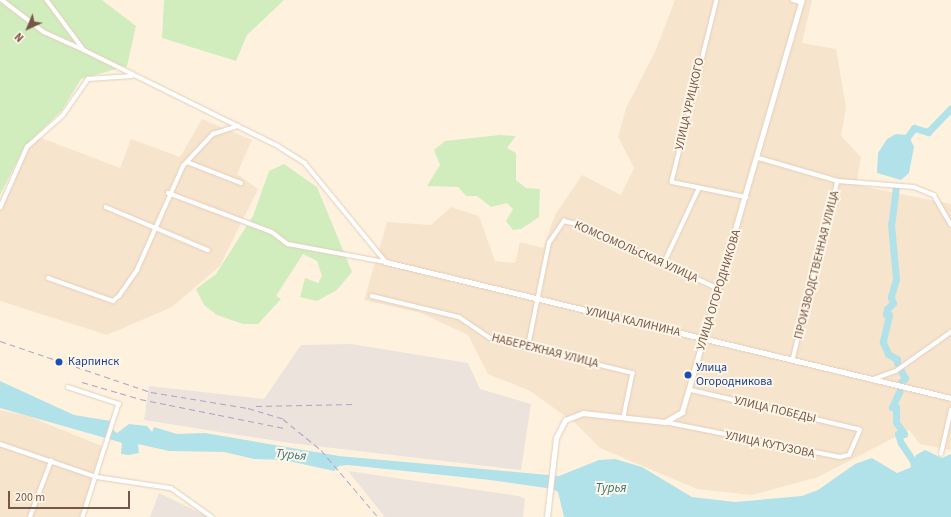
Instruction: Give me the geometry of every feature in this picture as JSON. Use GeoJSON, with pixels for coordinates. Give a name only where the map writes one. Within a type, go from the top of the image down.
{"type":"FeatureCollection","features":[{"type":"Feature","properties":{"kind":"street"},"geometry":{"type":"LineString","coordinates":[[2,0],[44,32],[239,126],[305,163],[386,262]]}},
{"type":"Feature","properties":{"kind":"street"},"geometry":{"type":"LineString","coordinates":[[47,0],[84,50]]}},
{"type":"Feature","properties":{"kind":"street","name":"УЛИЦА УРИЦКОГО"},"geometry":{"type":"LineString","coordinates":[[716,0],[672,182],[747,197]]}},
{"type":"Feature","properties":{"kind":"street"},"geometry":{"type":"LineString","coordinates":[[793,0],[802,1]]}},
{"type":"Feature","properties":{"kind":"street","name":"УЛИЦА ОГОРОДНИКОВА"},"geometry":{"type":"LineString","coordinates":[[665,422],[682,412],[690,390],[747,197],[802,1]]}},
{"type":"Feature","properties":{"kind":"street"},"geometry":{"type":"LineString","coordinates":[[0,208],[27,148],[63,115],[88,79],[133,76]]}},
{"type":"Feature","properties":{"kind":"street"},"geometry":{"type":"LineString","coordinates":[[48,278],[113,301],[137,270],[168,193],[187,162],[213,134],[239,126]]}},
{"type":"Feature","properties":{"kind":"street","name":"ПРОИЗВОДСТВЕННАЯ УЛИЦА"},"geometry":{"type":"LineString","coordinates":[[758,158],[838,181],[793,360]]}},
{"type":"Feature","properties":{"kind":"street"},"geometry":{"type":"LineString","coordinates":[[187,162],[241,183]]}},
{"type":"Feature","properties":{"kind":"street"},"geometry":{"type":"LineString","coordinates":[[838,181],[914,187],[934,195],[951,225]]}},
{"type":"Feature","properties":{"kind":"street"},"geometry":{"type":"LineString","coordinates":[[664,265],[699,188]]}},
{"type":"Feature","properties":{"kind":"street"},"geometry":{"type":"LineString","coordinates":[[168,193],[272,232],[288,244],[386,262]]}},
{"type":"Feature","properties":{"kind":"street"},"geometry":{"type":"LineString","coordinates":[[106,207],[208,250]]}},
{"type":"Feature","properties":{"kind":"street","name":"КОМСОМОЛЬСКАЯ УЛИЦА"},"geometry":{"type":"LineString","coordinates":[[528,346],[549,243],[564,221],[581,225],[664,265],[719,289]]}},
{"type":"Feature","properties":{"kind":"street","name":"УЛИЦА КАЛИНИНА"},"geometry":{"type":"LineString","coordinates":[[386,262],[538,300],[951,398]]}},
{"type":"Feature","properties":{"kind":"street","name":"НАБЕРЕЖНАЯ УЛИЦА"},"geometry":{"type":"LineString","coordinates":[[372,296],[459,318],[478,333],[633,373],[624,417]]}},
{"type":"Feature","properties":{"kind":"street"},"geometry":{"type":"LineString","coordinates":[[873,380],[896,370],[951,332]]}},
{"type":"Feature","properties":{"kind":"street"},"geometry":{"type":"LineString","coordinates":[[68,387],[119,404],[84,517]]}},
{"type":"Feature","properties":{"kind":"street","name":"УЛИЦА ПОБЕДЫ"},"geometry":{"type":"LineString","coordinates":[[690,390],[860,430]]}},
{"type":"Feature","properties":{"kind":"street"},"geometry":{"type":"LineString","coordinates":[[941,454],[951,410]]}},
{"type":"Feature","properties":{"kind":"street"},"geometry":{"type":"LineString","coordinates":[[547,517],[556,438],[565,420],[583,413],[665,422]]}},
{"type":"Feature","properties":{"kind":"street","name":"УЛИЦА КУТУЗОВА"},"geometry":{"type":"LineString","coordinates":[[665,422],[840,457],[849,455],[860,430]]}},
{"type":"Feature","properties":{"kind":"street"},"geometry":{"type":"LineString","coordinates":[[0,444],[97,477],[171,488],[212,517]]}},
{"type":"Feature","properties":{"kind":"street"},"geometry":{"type":"LineString","coordinates":[[30,517],[51,461]]}},
{"type":"Feature","properties":{"kind":"shaded area"},"geometry":{"type":"Polygon","coordinates":[[[675,0],[812,0],[802,43],[836,49],[846,107],[841,136],[861,157],[856,185],[951,204],[951,450],[920,444],[909,430],[818,477],[752,495],[697,489],[600,448],[576,424],[530,391],[488,374],[468,335],[421,313],[364,300],[387,222],[431,225],[451,207],[479,216],[495,261],[515,263],[520,242],[543,248],[555,215],[582,175],[621,195],[634,168],[618,137],[626,108],[655,52],[675,0]]]}},
{"type":"Feature","properties":{"kind":"shaded area"},"geometry":{"type":"Polygon","coordinates":[[[202,119],[252,140],[237,174],[258,189],[220,266],[172,307],[107,335],[0,301],[0,201],[36,136],[120,168],[131,139],[180,157],[202,119]]]}},
{"type":"Feature","properties":{"kind":"shaded area"},"geometry":{"type":"Polygon","coordinates":[[[351,344],[468,363],[480,389],[531,404],[521,470],[290,443],[144,420],[149,386],[264,399],[301,345],[351,344]]]}},
{"type":"Feature","properties":{"kind":"shaded area"},"geometry":{"type":"Polygon","coordinates":[[[0,410],[28,416],[102,446],[80,517],[0,517],[0,410]]]}},
{"type":"Feature","properties":{"kind":"shaded area"},"geometry":{"type":"Polygon","coordinates":[[[348,471],[519,496],[525,499],[523,517],[385,517],[348,471]]]}},
{"type":"Feature","properties":{"kind":"shaded area"},"geometry":{"type":"Polygon","coordinates":[[[159,493],[209,517],[150,517],[159,493]]]}},
{"type":"Feature","properties":{"kind":"green space"},"geometry":{"type":"Polygon","coordinates":[[[0,0],[102,0],[136,26],[127,66],[81,79],[62,110],[25,146],[0,195],[0,0]]]}},
{"type":"Feature","properties":{"kind":"green space"},"geometry":{"type":"Polygon","coordinates":[[[164,0],[284,0],[247,35],[236,61],[162,38],[164,0]]]}},
{"type":"Feature","properties":{"kind":"green space"},"geometry":{"type":"Polygon","coordinates":[[[500,135],[516,136],[507,148],[516,153],[516,180],[526,188],[540,189],[539,217],[521,229],[513,230],[506,221],[513,209],[507,203],[491,207],[477,196],[466,196],[458,187],[427,186],[440,165],[434,150],[445,141],[500,135]]]}},
{"type":"Feature","properties":{"kind":"green space"},"geometry":{"type":"Polygon","coordinates":[[[284,164],[317,187],[352,272],[337,290],[317,301],[300,297],[305,278],[318,283],[322,276],[317,261],[303,254],[276,296],[281,299],[258,324],[243,324],[217,315],[204,305],[196,289],[216,274],[253,216],[269,171],[284,164]]]}},
{"type":"Feature","properties":{"kind":"water"},"geometry":{"type":"Polygon","coordinates":[[[896,134],[908,135],[914,147],[909,173],[901,180],[877,173],[878,153],[887,139],[896,134]]]}},
{"type":"Feature","properties":{"kind":"water","name":"Турья"},"geometry":{"type":"Polygon","coordinates":[[[0,381],[74,415],[111,421],[109,427],[117,433],[129,424],[147,426],[152,432],[154,427],[177,434],[205,433],[339,456],[559,476],[599,460],[615,459],[642,467],[692,497],[735,502],[802,496],[818,490],[855,464],[872,458],[897,473],[912,467],[916,455],[925,450],[942,458],[951,454],[951,517],[564,517],[558,492],[553,489],[490,480],[348,465],[339,466],[334,471],[284,460],[254,459],[224,452],[169,451],[138,444],[139,453],[129,455],[121,454],[122,443],[0,408],[0,381]]]}},
{"type":"Feature","properties":{"kind":"waterway"},"geometry":{"type":"LineString","coordinates":[[903,143],[914,128],[928,132],[951,108]]}},
{"type":"Feature","properties":{"kind":"waterway"},"geometry":{"type":"LineString","coordinates":[[896,186],[891,224],[896,279],[891,297],[893,303],[887,309],[886,314],[889,315],[883,342],[888,354],[897,359],[897,363]]}},
{"type":"Feature","properties":{"kind":"waterway"},"geometry":{"type":"LineString","coordinates":[[901,371],[905,378],[901,382]]}},
{"type":"Feature","properties":{"kind":"waterway"},"geometry":{"type":"LineString","coordinates":[[900,390],[892,407],[896,407],[896,422],[904,434],[898,434],[901,443],[913,461],[915,472]]}},
{"type":"Feature","properties":{"kind":"railway"},"geometry":{"type":"LineString","coordinates":[[0,341],[151,392],[248,408],[283,419],[321,450],[378,517]]}},
{"type":"Feature","properties":{"kind":"railway"},"geometry":{"type":"LineString","coordinates":[[82,382],[140,399],[284,428]]}},
{"type":"Feature","properties":{"kind":"railway"},"geometry":{"type":"LineString","coordinates":[[256,406],[354,404]]}},
{"type":"Feature","properties":{"kind":"place","name":"Карпинск"},"geometry":{"type":"Point","coordinates":[59,362]}},
{"type":"Feature","properties":{"kind":"place","name":"Улица Огородникова"},"geometry":{"type":"Point","coordinates":[688,375]}}]}
